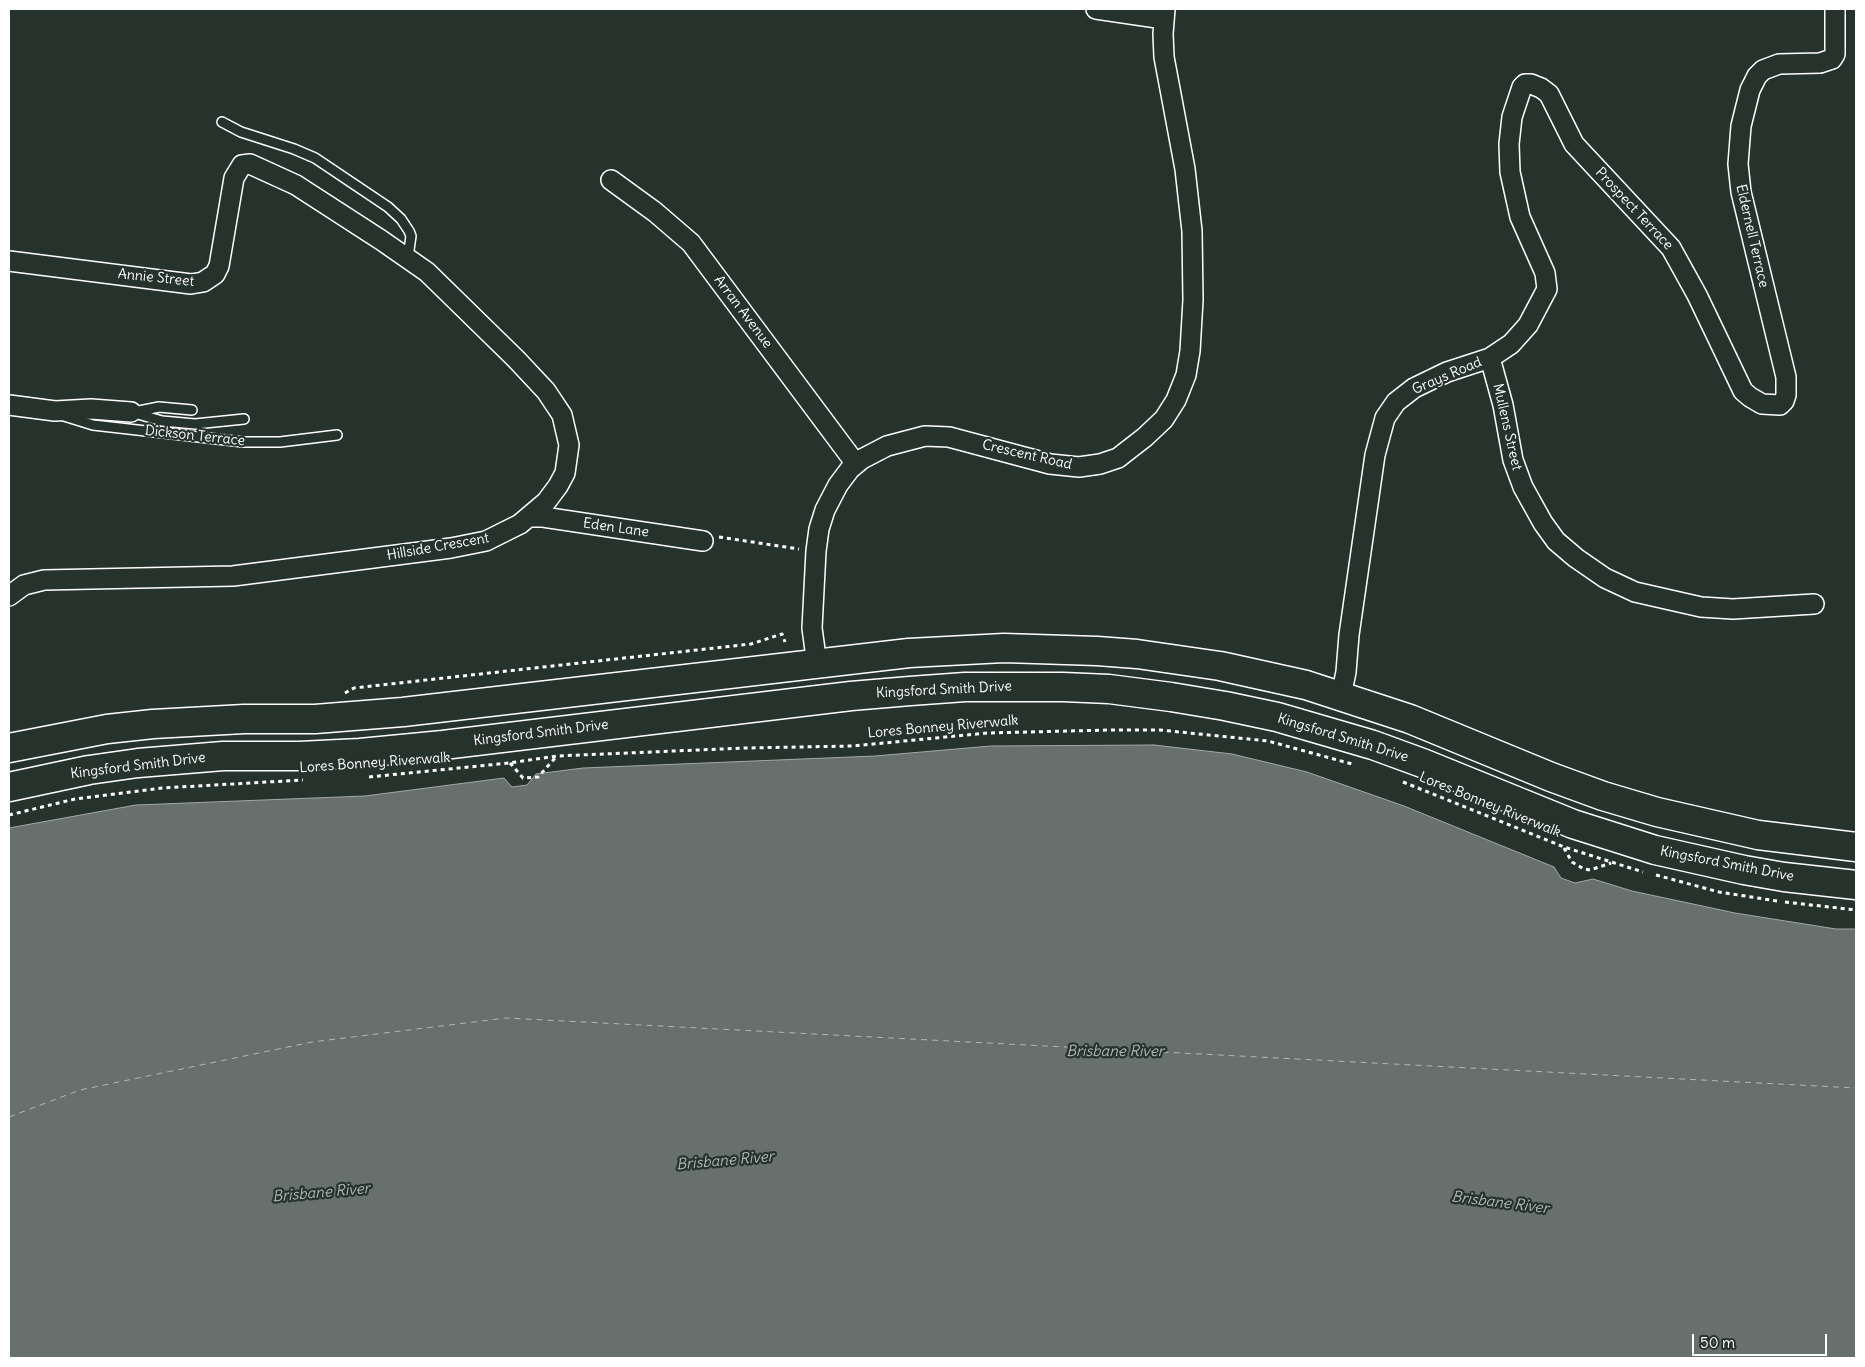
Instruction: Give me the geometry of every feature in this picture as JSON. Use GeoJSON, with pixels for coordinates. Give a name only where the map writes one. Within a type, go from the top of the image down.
{"type":"FeatureCollection","features":[{"type":"Feature","properties":{"kind":"highway"},"geometry":{"type":"LineString","coordinates":[[9,748],[107,729],[153,724],[315,719],[403,712],[909,653],[1004,648],[1098,651],[1137,654],[1220,666],[1306,685],[1410,719],[1551,777],[1603,796],[1657,812],[1758,835],[1856,847]]}},
{"type":"Feature","properties":{"kind":"highway","name":"Kingsford Smith Drive"},"geometry":{"type":"LineString","coordinates":[[9,787],[89,770],[147,762],[223,756],[299,756],[379,751],[910,691],[965,687],[1110,689],[1226,706],[1277,717],[1373,746],[1424,764],[1573,824],[1655,850],[1744,870],[1856,885]]}},
{"type":"Feature","properties":{"kind":"street"},"geometry":{"type":"LineString","coordinates":[[1096,9],[1164,14]]}},
{"type":"Feature","properties":{"kind":"street","name":"Eldernell Terrace"},"geometry":{"type":"LineString","coordinates":[[1780,405],[1786,395],[1786,377],[1741,192],[1738,164],[1741,126],[1750,90],[1757,76],[1764,70],[1779,64],[1820,63],[1832,59],[1835,54],[1835,9]]}},
{"type":"Feature","properties":{"kind":"street","name":"Crescent Road"},"geometry":{"type":"LineString","coordinates":[[817,665],[812,628],[819,529],[825,510],[834,493],[845,475],[856,464],[879,450],[925,436],[949,437],[1050,464],[1079,467],[1100,464],[1118,458],[1145,437],[1164,419],[1176,400],[1186,375],[1190,351],[1193,300],[1192,231],[1185,169],[1164,57],[1164,14]]}},
{"type":"Feature","properties":{"kind":"street","name":"Grays Road"},"geometry":{"type":"LineString","coordinates":[[1341,696],[1346,672],[1349,635],[1375,455],[1385,418],[1396,402],[1414,388],[1447,372],[1490,358],[1511,344],[1523,332],[1541,303],[1548,284],[1520,217],[1510,172],[1512,117],[1521,89],[1525,84],[1531,84]]}},
{"type":"Feature","properties":{"kind":"street","name":"Prospect Terrace"},"geometry":{"type":"LineString","coordinates":[[1531,84],[1549,94],[1567,132],[1581,152],[1671,248],[1697,295],[1743,391],[1762,404],[1780,405]]}},
{"type":"Feature","properties":{"kind":"street","name":"Hillside Crescent"},"geometry":{"type":"LineString","coordinates":[[9,596],[24,585],[44,580],[233,576],[451,548],[494,538],[511,530],[530,517],[553,493],[565,472],[569,445],[562,415],[546,390],[427,272],[408,257],[296,185],[253,166],[244,164]]}},
{"type":"Feature","properties":{"kind":"street","name":"Annie Street"},"geometry":{"type":"LineString","coordinates":[[9,261],[191,284],[203,282],[215,274],[219,266],[232,185],[237,172],[244,164]]}},
{"type":"Feature","properties":{"kind":"street","name":"Arran Avenue"},"geometry":{"type":"LineString","coordinates":[[611,180],[666,220],[697,251],[856,464]]}},
{"type":"Feature","properties":{"kind":"street","name":"Mullens Street"},"geometry":{"type":"LineString","coordinates":[[1490,358],[1513,460],[1523,487],[1546,528],[1564,549],[1605,578],[1630,590],[1694,606],[1733,610],[1814,604]]}},
{"type":"Feature","properties":{"kind":"street","name":"Dickson Terrace"},"geometry":{"type":"LineString","coordinates":[[9,406],[55,411],[91,409],[131,412]]}},
{"type":"Feature","properties":{"kind":"street","name":"Eden Lane"},"geometry":{"type":"LineString","coordinates":[[530,517],[543,517],[707,538]]}},
{"type":"Feature","properties":{"kind":"lane"},"geometry":{"type":"LineString","coordinates":[[222,122],[242,132],[316,158],[388,207],[401,218],[410,230],[408,257]]}},
{"type":"Feature","properties":{"kind":"lane","name":"Dickson Terrace"},"geometry":{"type":"LineString","coordinates":[[131,412],[159,407],[192,410]]}},
{"type":"Feature","properties":{"kind":"lane","name":"Dickson Terrace"},"geometry":{"type":"LineString","coordinates":[[55,411],[68,418],[92,425],[243,442],[280,442],[337,435]]}},
{"type":"Feature","properties":{"kind":"lane","name":"Dickson Terrace"},"geometry":{"type":"LineString","coordinates":[[131,412],[162,421],[195,424],[244,419]]}},
{"type":"Feature","properties":{"kind":"path"},"geometry":{"type":"LineString","coordinates":[[707,538],[793,548]]}},
{"type":"Feature","properties":{"kind":"path"},"geometry":{"type":"LineString","coordinates":[[354,688],[751,644],[782,634],[785,642]]}},
{"type":"Feature","properties":{"kind":"path","name":"Lores Bonney Riverwalk"},"geometry":{"type":"LineString","coordinates":[[366,777],[509,763],[557,756],[745,748],[853,746],[986,733],[1111,730],[1160,730],[1268,741],[1358,766]]}},
{"type":"Feature","properties":{"kind":"path"},"geometry":{"type":"LineString","coordinates":[[509,763],[523,778],[538,777],[557,756]]}},
{"type":"Feature","properties":{"kind":"path","name":"Lores Bonney Riverwalk"},"geometry":{"type":"LineString","coordinates":[[9,815],[75,799],[162,788],[309,780]]}},
{"type":"Feature","properties":{"kind":"path","name":"Lores Bonney Riverwalk"},"geometry":{"type":"LineString","coordinates":[[1403,782],[1564,847],[1611,863],[1719,892],[1842,910],[1856,910]]}},
{"type":"Feature","properties":{"kind":"path"},"geometry":{"type":"LineString","coordinates":[[1564,847],[1572,862],[1584,869],[1590,870],[1611,863]]}},
{"type":"Feature","properties":{"kind":"water","name":"Brisbane River"},"geometry":{"type":"Polygon","coordinates":[[[1154,745],[1232,754],[1307,772],[1404,806],[1554,867],[1561,878],[1575,883],[1593,879],[1632,891],[1735,913],[1836,929],[1856,929],[1856,1358],[9,1358],[9,828],[136,805],[365,796],[504,778],[512,787],[527,785],[536,774],[583,768],[875,756],[991,746],[1154,745]]]}},
{"type":"Feature","properties":{"kind":"ferry route"},"geometry":{"type":"LineString","coordinates":[[9,1117],[80,1090],[312,1042],[506,1018],[1856,1088]]}}]}
